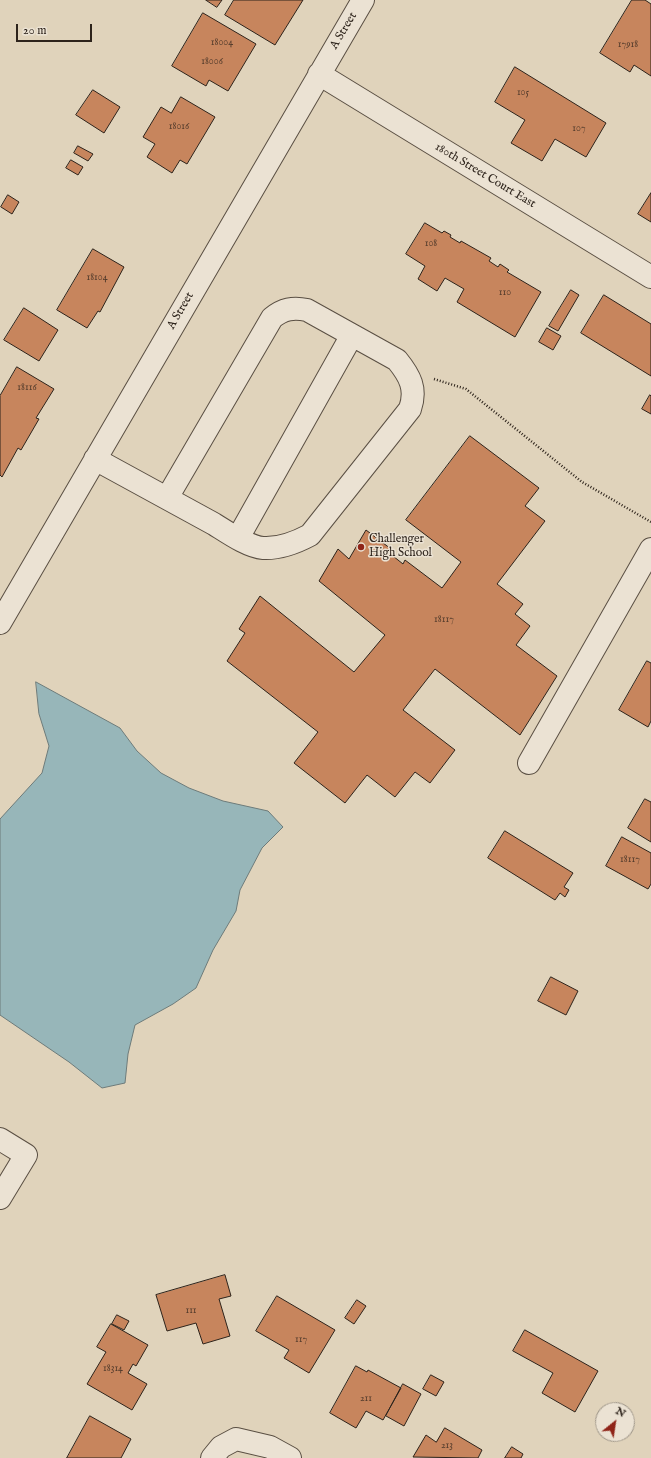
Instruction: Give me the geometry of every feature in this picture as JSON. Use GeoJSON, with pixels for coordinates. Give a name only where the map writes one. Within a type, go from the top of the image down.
{"type":"FeatureCollection","features":[{"type":"Feature","properties":{"kind":"street","name":"A Street"},"geometry":{"type":"LineString","coordinates":[[0,622],[363,0]]}},
{"type":"Feature","properties":{"kind":"street","name":"180th Street Court East"},"geometry":{"type":"LineString","coordinates":[[319,74],[651,277]]}},
{"type":"Feature","properties":{"kind":"street"},"geometry":{"type":"LineString","coordinates":[[95,459],[238,538],[262,548],[277,548],[296,542],[310,535],[410,409],[414,399],[413,388],[405,370],[397,360],[307,310],[296,307],[279,312],[272,318],[167,498]]}},
{"type":"Feature","properties":{"kind":"street"},"geometry":{"type":"LineString","coordinates":[[238,538],[352,335]]}},
{"type":"Feature","properties":{"kind":"street"},"geometry":{"type":"LineString","coordinates":[[529,763],[651,549]]}},
{"type":"Feature","properties":{"kind":"street"},"geometry":{"type":"LineString","coordinates":[[0,1139],[26,1154],[0,1198]]}},
{"type":"Feature","properties":{"kind":"street"},"geometry":{"type":"LineString","coordinates":[[212,1458],[221,1447],[236,1439],[270,1447],[290,1458]]}},
{"type":"Feature","properties":{"kind":"path"},"geometry":{"type":"LineString","coordinates":[[405,370],[466,389],[582,482],[651,522]]}},
{"type":"Feature","properties":{"kind":"water"},"geometry":{"type":"Polygon","coordinates":[[[36,682],[120,728],[137,751],[161,773],[189,788],[223,801],[268,811],[283,827],[262,848],[240,890],[236,911],[213,950],[196,988],[173,1004],[135,1025],[128,1054],[125,1083],[102,1088],[69,1062],[0,1015],[0,819],[42,773],[49,746],[39,714],[36,682]]]}},
{"type":"Feature","properties":{"kind":"building"},"geometry":{"type":"Polygon","coordinates":[[[206,0],[222,0],[217,7],[206,0]]]}},
{"type":"Feature","properties":{"kind":"building"},"geometry":{"type":"Polygon","coordinates":[[[234,0],[303,0],[275,45],[225,15],[234,0]]]}},
{"type":"Feature","properties":{"kind":"building"},"geometry":{"type":"Polygon","coordinates":[[[632,0],[645,0],[651,4],[651,76],[634,65],[630,72],[600,53],[632,0]]]}},
{"type":"Feature","properties":{"kind":"building"},"geometry":{"type":"Polygon","coordinates":[[[203,13],[256,44],[228,91],[209,80],[206,86],[172,66],[203,13]]]}},
{"type":"Feature","properties":{"kind":"building"},"geometry":{"type":"Polygon","coordinates":[[[515,67],[606,123],[586,157],[555,139],[542,161],[511,143],[525,120],[495,102],[515,67]]]}},
{"type":"Feature","properties":{"kind":"building"},"geometry":{"type":"Polygon","coordinates":[[[93,90],[120,107],[104,133],[76,115],[93,90]]]}},
{"type":"Feature","properties":{"kind":"building"},"geometry":{"type":"Polygon","coordinates":[[[181,97],[215,117],[187,164],[180,160],[172,173],[147,157],[155,144],[143,137],[161,107],[171,113],[181,97]]]}},
{"type":"Feature","properties":{"kind":"building"},"geometry":{"type":"Polygon","coordinates":[[[78,146],[93,154],[88,161],[74,153],[78,146]]]}},
{"type":"Feature","properties":{"kind":"building"},"geometry":{"type":"Polygon","coordinates":[[[71,160],[83,167],[78,175],[66,168],[71,160]]]}},
{"type":"Feature","properties":{"kind":"building"},"geometry":{"type":"Polygon","coordinates":[[[651,193],[651,222],[638,214],[651,193]]]}},
{"type":"Feature","properties":{"kind":"building"},"geometry":{"type":"Polygon","coordinates":[[[8,195],[19,202],[12,214],[1,207],[8,195]]]}},
{"type":"Feature","properties":{"kind":"building"},"geometry":{"type":"Polygon","coordinates":[[[425,223],[442,233],[444,231],[460,243],[461,241],[491,258],[489,261],[498,267],[500,264],[509,270],[507,272],[541,292],[515,337],[457,302],[464,289],[445,278],[437,291],[418,279],[425,266],[406,254],[425,223]]]}},
{"type":"Feature","properties":{"kind":"building"},"geometry":{"type":"Polygon","coordinates":[[[93,249],[124,267],[100,312],[98,311],[87,328],[57,310],[93,249]]]}},
{"type":"Feature","properties":{"kind":"building"},"geometry":{"type":"Polygon","coordinates":[[[571,290],[579,295],[558,331],[549,326],[571,290]]]}},
{"type":"Feature","properties":{"kind":"building"},"geometry":{"type":"Polygon","coordinates":[[[604,295],[651,324],[651,376],[581,333],[604,295]]]}},
{"type":"Feature","properties":{"kind":"building"},"geometry":{"type":"Polygon","coordinates":[[[24,308],[58,330],[39,361],[4,340],[24,308]]]}},
{"type":"Feature","properties":{"kind":"building"},"geometry":{"type":"Polygon","coordinates":[[[547,328],[561,336],[553,350],[539,342],[547,328]]]}},
{"type":"Feature","properties":{"kind":"building"},"geometry":{"type":"Polygon","coordinates":[[[17,367],[54,389],[36,418],[39,419],[21,450],[18,448],[2,477],[0,475],[0,396],[17,367]]]}},
{"type":"Feature","properties":{"kind":"building"},"geometry":{"type":"Polygon","coordinates":[[[650,395],[651,396],[651,414],[642,409],[650,395]]]}},
{"type":"Feature","properties":{"kind":"building"},"geometry":{"type":"Polygon","coordinates":[[[470,436],[539,488],[525,506],[545,521],[497,584],[523,604],[515,614],[530,626],[516,645],[557,676],[520,735],[435,669],[403,710],[455,750],[430,783],[415,772],[395,797],[367,775],[345,803],[294,763],[318,732],[227,661],[245,633],[239,629],[260,596],[354,672],[385,635],[319,581],[338,549],[349,559],[366,530],[391,549],[388,552],[403,564],[405,560],[442,588],[461,562],[406,520],[470,436]]]}},
{"type":"Feature","properties":{"kind":"building"},"geometry":{"type":"Polygon","coordinates":[[[647,661],[651,663],[651,721],[648,727],[619,710],[647,661]]]}},
{"type":"Feature","properties":{"kind":"building"},"geometry":{"type":"Polygon","coordinates":[[[645,799],[651,802],[651,842],[628,828],[645,799]]]}},
{"type":"Feature","properties":{"kind":"building"},"geometry":{"type":"Polygon","coordinates":[[[505,831],[573,873],[564,887],[569,890],[565,897],[560,893],[555,900],[488,858],[505,831]]]}},
{"type":"Feature","properties":{"kind":"building"},"geometry":{"type":"Polygon","coordinates":[[[622,837],[651,853],[651,884],[648,889],[606,866],[622,837]]]}},
{"type":"Feature","properties":{"kind":"building"},"geometry":{"type":"Polygon","coordinates":[[[551,977],[578,991],[566,1015],[538,1001],[551,977]]]}},
{"type":"Feature","properties":{"kind":"building"},"geometry":{"type":"Polygon","coordinates":[[[225,1275],[231,1296],[219,1299],[230,1336],[203,1344],[196,1323],[167,1331],[156,1295],[225,1275]]]}},
{"type":"Feature","properties":{"kind":"building"},"geometry":{"type":"Polygon","coordinates":[[[277,1296],[335,1330],[309,1373],[284,1358],[289,1350],[256,1331],[277,1296]]]}},
{"type":"Feature","properties":{"kind":"building"},"geometry":{"type":"Polygon","coordinates":[[[357,1300],[366,1306],[354,1324],[345,1318],[357,1300]]]}},
{"type":"Feature","properties":{"kind":"building"},"geometry":{"type":"Polygon","coordinates":[[[117,1315],[129,1321],[124,1330],[112,1324],[117,1315]]]}},
{"type":"Feature","properties":{"kind":"building"},"geometry":{"type":"Polygon","coordinates":[[[111,1324],[148,1345],[136,1366],[133,1364],[128,1373],[147,1384],[132,1410],[87,1384],[106,1352],[97,1347],[111,1324]]]}},
{"type":"Feature","properties":{"kind":"building"},"geometry":{"type":"Polygon","coordinates":[[[525,1330],[598,1371],[575,1412],[542,1393],[553,1373],[513,1351],[525,1330]]]}},
{"type":"Feature","properties":{"kind":"building"},"geometry":{"type":"Polygon","coordinates":[[[356,1366],[367,1372],[368,1370],[401,1388],[383,1420],[366,1411],[356,1428],[330,1413],[356,1366]]]}},
{"type":"Feature","properties":{"kind":"building"},"geometry":{"type":"Polygon","coordinates":[[[431,1375],[444,1382],[436,1396],[423,1389],[431,1375]]]}},
{"type":"Feature","properties":{"kind":"building"},"geometry":{"type":"Polygon","coordinates":[[[403,1384],[421,1394],[404,1426],[386,1416],[403,1384]]]}},
{"type":"Feature","properties":{"kind":"building"},"geometry":{"type":"Polygon","coordinates":[[[90,1416],[131,1439],[121,1458],[67,1458],[90,1416]]]}},
{"type":"Feature","properties":{"kind":"building"},"geometry":{"type":"Polygon","coordinates":[[[445,1428],[482,1450],[478,1458],[413,1457],[426,1435],[436,1442],[445,1428]]]}},
{"type":"Feature","properties":{"kind":"building"},"geometry":{"type":"Polygon","coordinates":[[[512,1447],[523,1454],[521,1458],[505,1458],[512,1447]]]}},
{"type":"Feature","properties":{"kind":"place","name":"Challenger High School"},"geometry":{"type":"Point","coordinates":[361,547]}}]}
